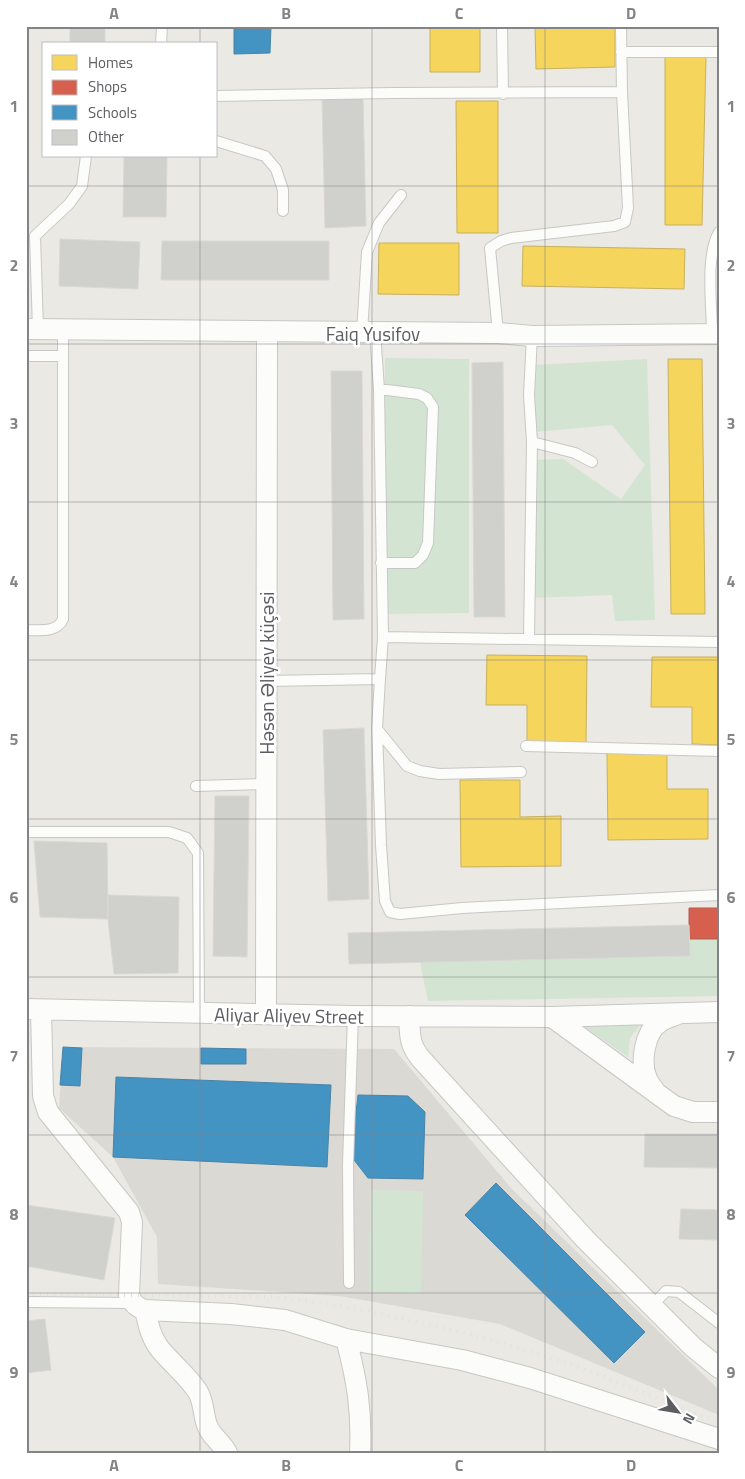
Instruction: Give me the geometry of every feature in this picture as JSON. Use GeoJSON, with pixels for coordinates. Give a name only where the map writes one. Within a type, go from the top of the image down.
{"type":"FeatureCollection","features":[{"type":"Feature","properties":{"kind":"street","name":"Faiq Yusifov"},"geometry":{"type":"LineString","coordinates":[[32,329],[498,333],[532,336],[716,334]]}},
{"type":"Feature","properties":{"kind":"street","name":"Həsən Əliyev küçəsi"},"geometry":{"type":"LineString","coordinates":[[266,1014],[267,332]]}},
{"type":"Feature","properties":{"kind":"street","name":"Aliyar Aliyev Street"},"geometry":{"type":"LineString","coordinates":[[34,1009],[353,1016],[552,1017],[719,1012]]}},
{"type":"Feature","properties":{"kind":"street"},"geometry":{"type":"LineString","coordinates":[[34,1009],[43,1096],[48,1112],[129,1212],[132,1222],[129,1295],[138,1306],[159,1348],[198,1393],[202,1402],[206,1424],[211,1434],[227,1453]]}},
{"type":"Feature","properties":{"kind":"street"},"geometry":{"type":"LineString","coordinates":[[657,1094],[647,1078],[645,1069],[644,1052],[648,1034],[659,1022],[685,1012]]}},
{"type":"Feature","properties":{"kind":"street"},"geometry":{"type":"LineString","coordinates":[[409,1016],[410,1038],[413,1050],[585,1239],[693,1347],[719,1368]]}},
{"type":"Feature","properties":{"kind":"street"},"geometry":{"type":"LineString","coordinates":[[552,1017],[674,1106],[693,1112],[719,1112]]}},
{"type":"Feature","properties":{"kind":"street"},"geometry":{"type":"LineString","coordinates":[[138,1306],[285,1320],[346,1339],[462,1360],[530,1378],[719,1439]]}},
{"type":"Feature","properties":{"kind":"street"},"geometry":{"type":"LineString","coordinates":[[346,1339],[359,1398],[360,1453]]}},
{"type":"Feature","properties":{"kind":"lane"},"geometry":{"type":"LineString","coordinates":[[161,42],[162,26]]}},
{"type":"Feature","properties":{"kind":"lane"},"geometry":{"type":"LineString","coordinates":[[502,26],[503,94]]}},
{"type":"Feature","properties":{"kind":"lane"},"geometry":{"type":"LineString","coordinates":[[498,333],[490,248],[501,241],[512,238],[614,226],[625,222],[628,208],[622,92],[621,26]]}},
{"type":"Feature","properties":{"kind":"lane"},"geometry":{"type":"LineString","coordinates":[[621,52],[719,52]]}},
{"type":"Feature","properties":{"kind":"lane"},"geometry":{"type":"LineString","coordinates":[[218,96],[622,92]]}},
{"type":"Feature","properties":{"kind":"lane"},"geometry":{"type":"LineString","coordinates":[[218,142],[265,156],[276,169],[283,190],[283,210]]}},
{"type":"Feature","properties":{"kind":"lane"},"geometry":{"type":"LineString","coordinates":[[32,329],[31,234],[70,204],[82,186],[86,158]]}},
{"type":"Feature","properties":{"kind":"lane"},"geometry":{"type":"LineString","coordinates":[[401,195],[379,224],[367,252],[369,333],[378,389],[383,637],[377,729],[385,901],[390,912],[400,914],[462,908],[719,895]]}},
{"type":"Feature","properties":{"kind":"lane"},"geometry":{"type":"LineString","coordinates":[[716,334],[711,266],[715,238],[719,232]]}},
{"type":"Feature","properties":{"kind":"lane"},"geometry":{"type":"LineString","coordinates":[[26,630],[54,629],[61,626],[64,619],[63,329]]}},
{"type":"Feature","properties":{"kind":"lane"},"geometry":{"type":"LineString","coordinates":[[529,638],[532,442],[529,394],[532,336]]}},
{"type":"Feature","properties":{"kind":"lane"},"geometry":{"type":"LineString","coordinates":[[26,356],[63,356]]}},
{"type":"Feature","properties":{"kind":"lane"},"geometry":{"type":"LineString","coordinates":[[378,389],[419,394],[427,398],[433,407],[428,543],[423,555],[415,563],[381,563]]}},
{"type":"Feature","properties":{"kind":"lane"},"geometry":{"type":"LineString","coordinates":[[532,442],[575,453],[592,462]]}},
{"type":"Feature","properties":{"kind":"lane"},"geometry":{"type":"LineString","coordinates":[[383,637],[719,642]]}},
{"type":"Feature","properties":{"kind":"lane"},"geometry":{"type":"LineString","coordinates":[[266,681],[380,679]]}},
{"type":"Feature","properties":{"kind":"lane"},"geometry":{"type":"LineString","coordinates":[[377,729],[407,766],[420,771],[439,774],[521,772]]}},
{"type":"Feature","properties":{"kind":"lane"},"geometry":{"type":"LineString","coordinates":[[526,746],[719,751]]}},
{"type":"Feature","properties":{"kind":"lane"},"geometry":{"type":"LineString","coordinates":[[196,786],[266,784]]}},
{"type":"Feature","properties":{"kind":"lane"},"geometry":{"type":"LineString","coordinates":[[26,832],[169,832],[187,838],[198,853],[199,1013]]}},
{"type":"Feature","properties":{"kind":"lane"},"geometry":{"type":"LineString","coordinates":[[350,1283],[348,1165],[353,1016]]}},
{"type":"Feature","properties":{"kind":"lane"},"geometry":{"type":"LineString","coordinates":[[652,1306],[666,1291],[678,1292],[719,1323]]}},
{"type":"Feature","properties":{"kind":"lane"},"geometry":{"type":"LineString","coordinates":[[26,1302],[138,1306]]}},
{"type":"Feature","properties":{"kind":"shaded area"},"geometry":{"type":"Polygon","coordinates":[[[63,1047],[394,1049],[511,1188],[719,1390],[719,1415],[500,1324],[340,1296],[158,1284],[157,1237],[113,1157],[59,1108],[63,1047]]]}},
{"type":"Feature","properties":{"kind":"green space"},"geometry":{"type":"Polygon","coordinates":[[[385,358],[469,359],[469,613],[385,614],[385,358]]]}},
{"type":"Feature","properties":{"kind":"green space"},"geometry":{"type":"Polygon","coordinates":[[[647,359],[655,620],[615,621],[612,595],[533,598],[529,460],[563,459],[621,499],[645,465],[612,425],[534,432],[534,365],[647,359]]]}},
{"type":"Feature","properties":{"kind":"green space"},"geometry":{"type":"Polygon","coordinates":[[[689,939],[719,939],[719,996],[428,1001],[420,962],[689,939]]]}},
{"type":"Feature","properties":{"kind":"green space"},"geometry":{"type":"Polygon","coordinates":[[[642,1023],[630,1038],[628,1057],[580,1024],[642,1023]]]}},
{"type":"Feature","properties":{"kind":"green space"},"geometry":{"type":"Polygon","coordinates":[[[371,1190],[423,1191],[421,1293],[369,1292],[371,1190]]]}},
{"type":"Feature","properties":{"kind":"building: Homes"},"geometry":{"type":"Polygon","coordinates":[[[430,26],[480,26],[480,72],[430,72],[430,26]]]}},
{"type":"Feature","properties":{"kind":"building: Homes"},"geometry":{"type":"Polygon","coordinates":[[[535,26],[615,26],[615,67],[536,69],[535,26]]]}},
{"type":"Feature","properties":{"kind":"building: Homes"},"geometry":{"type":"Polygon","coordinates":[[[665,54],[706,56],[702,225],[665,225],[665,54]]]}},
{"type":"Feature","properties":{"kind":"building: Homes"},"geometry":{"type":"Polygon","coordinates":[[[456,101],[498,101],[498,233],[457,233],[456,101]]]}},
{"type":"Feature","properties":{"kind":"building: Homes"},"geometry":{"type":"Polygon","coordinates":[[[379,243],[459,243],[459,295],[378,294],[379,243]]]}},
{"type":"Feature","properties":{"kind":"building: Homes"},"geometry":{"type":"Polygon","coordinates":[[[523,246],[685,249],[684,289],[522,286],[523,246]]]}},
{"type":"Feature","properties":{"kind":"building: Homes"},"geometry":{"type":"Polygon","coordinates":[[[668,359],[702,359],[705,614],[671,614],[668,359]]]}},
{"type":"Feature","properties":{"kind":"building: Homes"},"geometry":{"type":"Polygon","coordinates":[[[487,655],[587,656],[586,743],[527,742],[527,705],[486,705],[487,655]]]}},
{"type":"Feature","properties":{"kind":"building: Homes"},"geometry":{"type":"Polygon","coordinates":[[[652,657],[719,657],[719,745],[692,744],[692,707],[651,707],[652,657]]]}},
{"type":"Feature","properties":{"kind":"building: Homes"},"geometry":{"type":"Polygon","coordinates":[[[607,753],[667,753],[667,789],[708,789],[708,839],[608,840],[607,753]]]}},
{"type":"Feature","properties":{"kind":"building: Homes"},"geometry":{"type":"Polygon","coordinates":[[[460,780],[520,780],[520,817],[561,816],[561,866],[461,867],[460,780]]]}},
{"type":"Feature","properties":{"kind":"building: Shops"},"geometry":{"type":"Polygon","coordinates":[[[689,908],[719,908],[719,939],[689,939],[689,908]]]}},
{"type":"Feature","properties":{"kind":"building: Schools"},"geometry":{"type":"Polygon","coordinates":[[[234,26],[271,26],[270,53],[234,54],[234,26]]]}},
{"type":"Feature","properties":{"kind":"building: Schools"},"geometry":{"type":"Polygon","coordinates":[[[63,1047],[82,1048],[80,1086],[60,1085],[63,1047]]]}},
{"type":"Feature","properties":{"kind":"building: Schools"},"geometry":{"type":"Polygon","coordinates":[[[201,1048],[246,1049],[246,1064],[201,1064],[201,1048]]]}},
{"type":"Feature","properties":{"kind":"building: Schools"},"geometry":{"type":"Polygon","coordinates":[[[116,1077],[331,1085],[327,1167],[113,1157],[116,1077]]]}},
{"type":"Feature","properties":{"kind":"building: Schools"},"geometry":{"type":"Polygon","coordinates":[[[358,1095],[408,1096],[425,1112],[423,1179],[368,1178],[351,1156],[358,1095]]]}},
{"type":"Feature","properties":{"kind":"building: Schools"},"geometry":{"type":"Polygon","coordinates":[[[496,1183],[645,1332],[614,1363],[465,1215],[496,1183]]]}},
{"type":"Feature","properties":{"kind":"building: Other"},"geometry":{"type":"Polygon","coordinates":[[[70,26],[105,26],[105,42],[70,42],[70,26]]]}},
{"type":"Feature","properties":{"kind":"building: Other"},"geometry":{"type":"Polygon","coordinates":[[[363,98],[366,226],[325,228],[322,100],[363,98]]]}},
{"type":"Feature","properties":{"kind":"building: Other"},"geometry":{"type":"Polygon","coordinates":[[[124,158],[167,158],[166,217],[123,217],[124,158]]]}},
{"type":"Feature","properties":{"kind":"building: Other"},"geometry":{"type":"Polygon","coordinates":[[[60,239],[140,242],[138,289],[59,286],[60,239]]]}},
{"type":"Feature","properties":{"kind":"building: Other"},"geometry":{"type":"Polygon","coordinates":[[[162,241],[329,241],[329,280],[161,280],[162,241]]]}},
{"type":"Feature","properties":{"kind":"building: Other"},"geometry":{"type":"Polygon","coordinates":[[[503,362],[505,617],[474,617],[472,363],[503,362]]]}},
{"type":"Feature","properties":{"kind":"building: Other"},"geometry":{"type":"Polygon","coordinates":[[[331,371],[362,371],[364,619],[333,620],[331,371]]]}},
{"type":"Feature","properties":{"kind":"building: Other"},"geometry":{"type":"Polygon","coordinates":[[[364,728],[369,899],[328,901],[323,730],[364,728]]]}},
{"type":"Feature","properties":{"kind":"building: Other"},"geometry":{"type":"Polygon","coordinates":[[[215,796],[249,796],[247,957],[213,956],[215,796]]]}},
{"type":"Feature","properties":{"kind":"building: Other"},"geometry":{"type":"Polygon","coordinates":[[[34,841],[107,843],[108,919],[40,917],[34,841]]]}},
{"type":"Feature","properties":{"kind":"building: Other"},"geometry":{"type":"Polygon","coordinates":[[[108,895],[179,897],[178,973],[114,974],[108,919],[108,895]]]}},
{"type":"Feature","properties":{"kind":"building: Other"},"geometry":{"type":"Polygon","coordinates":[[[689,925],[690,956],[349,964],[348,933],[689,925]]]}},
{"type":"Feature","properties":{"kind":"building: Other"},"geometry":{"type":"Polygon","coordinates":[[[645,1134],[719,1134],[719,1168],[644,1167],[645,1134]]]}},
{"type":"Feature","properties":{"kind":"building: Other"},"geometry":{"type":"Polygon","coordinates":[[[26,1205],[115,1218],[104,1280],[26,1266],[26,1205]]]}},
{"type":"Feature","properties":{"kind":"building: Other"},"geometry":{"type":"Polygon","coordinates":[[[681,1209],[719,1210],[719,1240],[679,1239],[681,1209]]]}},
{"type":"Feature","properties":{"kind":"building: Other"},"geometry":{"type":"Polygon","coordinates":[[[45,1319],[51,1370],[26,1373],[26,1321],[45,1319]]]}},
{"type":"Feature","properties":{"kind":"railway"},"geometry":{"type":"LineString","coordinates":[[26,1294],[275,1297],[337,1305],[466,1333],[542,1355],[598,1374],[719,1423]]}}]}
